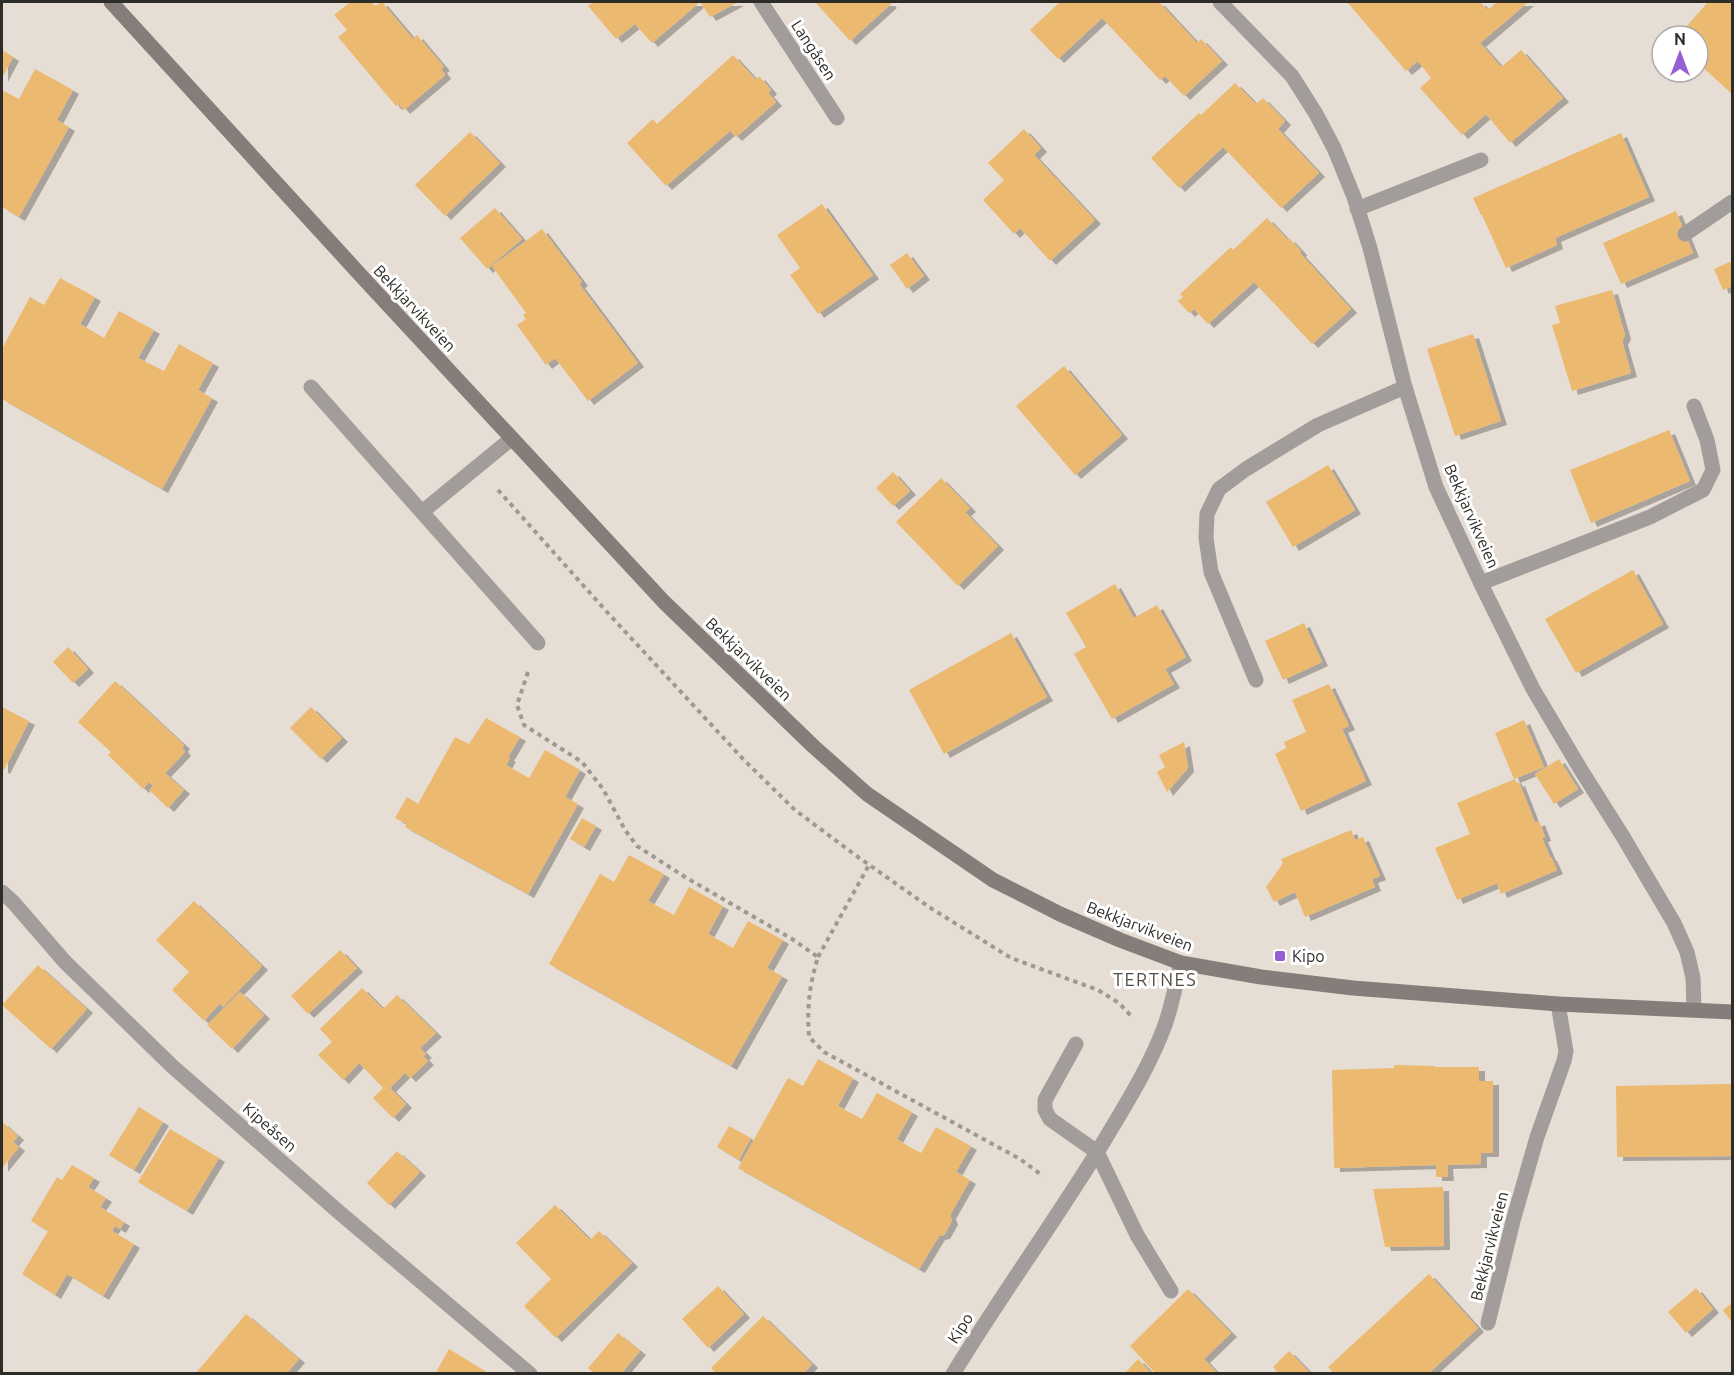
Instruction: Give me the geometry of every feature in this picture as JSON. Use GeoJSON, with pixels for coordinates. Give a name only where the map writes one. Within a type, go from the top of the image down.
{"type":"FeatureCollection","features":[{"type":"Feature","properties":{"kind":"street","name":"Bekkjarvikveien"},"geometry":{"type":"LineString","coordinates":[[111,2],[511,439],[664,602],[813,746],[867,794],[993,880],[1060,914],[1181,963],[1261,977],[1353,988],[1558,1004],[1732,1012]]}},
{"type":"Feature","properties":{"kind":"street","name":"Langåsen"},"geometry":{"type":"LineString","coordinates":[[761,2],[837,118]]}},
{"type":"Feature","properties":{"kind":"street","name":"Bekkjarvikveien"},"geometry":{"type":"LineString","coordinates":[[1220,2],[1292,76],[1334,148],[1370,248],[1405,387],[1436,487],[1533,689],[1674,923],[1687,952],[1693,978],[1694,1009]]}},
{"type":"Feature","properties":{"kind":"street"},"geometry":{"type":"LineString","coordinates":[[1357,209],[1481,160]]}},
{"type":"Feature","properties":{"kind":"street"},"geometry":{"type":"LineString","coordinates":[[1685,234],[1732,202]]}},
{"type":"Feature","properties":{"kind":"street"},"geometry":{"type":"LineString","coordinates":[[311,387],[538,643]]}},
{"type":"Feature","properties":{"kind":"street"},"geometry":{"type":"LineString","coordinates":[[1256,680],[1211,572],[1206,538],[1207,514],[1219,489],[1246,469],[1318,425],[1405,387]]}},
{"type":"Feature","properties":{"kind":"street"},"geometry":{"type":"LineString","coordinates":[[1481,583],[1650,517],[1703,490],[1713,470],[1707,440],[1694,406]]}},
{"type":"Feature","properties":{"kind":"street"},"geometry":{"type":"LineString","coordinates":[[422,512],[511,439]]}},
{"type":"Feature","properties":{"kind":"street","name":"Kipeåsen"},"geometry":{"type":"LineString","coordinates":[[2,892],[65,962],[173,1066],[340,1213],[530,1374]]}},
{"type":"Feature","properties":{"kind":"street","name":"Kipo"},"geometry":{"type":"LineString","coordinates":[[953,1374],[1070,1197],[1122,1112],[1166,1024],[1181,963]]}},
{"type":"Feature","properties":{"kind":"street","name":"Bekkjarvikveien"},"geometry":{"type":"LineString","coordinates":[[1488,1323],[1513,1221],[1537,1137],[1564,1061],[1566,1051],[1558,1004]]}},
{"type":"Feature","properties":{"kind":"street"},"geometry":{"type":"LineString","coordinates":[[1076,1044],[1045,1101],[1045,1110],[1050,1119],[1097,1152],[1137,1235],[1171,1291]]}},
{"type":"Feature","properties":{"kind":"path"},"geometry":{"type":"LineString","coordinates":[[538,643],[517,705],[524,725],[582,762],[603,789],[625,830],[637,846],[818,957]]}},
{"type":"Feature","properties":{"kind":"path"},"geometry":{"type":"LineString","coordinates":[[869,865],[818,957],[810,984],[807,1017],[809,1037],[824,1052],[1020,1159],[1070,1197]]}},
{"type":"Feature","properties":{"kind":"building"},"geometry":{"type":"Polygon","coordinates":[[[350,2],[371,2],[375,6],[382,2],[413,39],[417,35],[444,67],[441,69],[445,75],[404,110],[399,104],[396,106],[338,37],[347,30],[334,15],[350,2]]]}},
{"type":"Feature","properties":{"kind":"building"},"geometry":{"type":"Polygon","coordinates":[[[593,2],[700,2],[652,43],[635,24],[616,39],[588,6],[593,2]]]}},
{"type":"Feature","properties":{"kind":"building"},"geometry":{"type":"Polygon","coordinates":[[[700,2],[738,2],[710,17],[700,2]]]}},
{"type":"Feature","properties":{"kind":"building"},"geometry":{"type":"Polygon","coordinates":[[[815,2],[889,2],[891,4],[850,41],[815,2]]]}},
{"type":"Feature","properties":{"kind":"building"},"geometry":{"type":"Polygon","coordinates":[[[1060,2],[1159,2],[1197,43],[1201,39],[1222,61],[1184,96],[1165,76],[1160,80],[1102,18],[1058,59],[1030,30],[1060,2]]]}},
{"type":"Feature","properties":{"kind":"building"},"geometry":{"type":"Polygon","coordinates":[[[1347,2],[1480,2],[1488,10],[1497,2],[1528,2],[1480,43],[1501,67],[1521,50],[1563,98],[1510,143],[1486,114],[1462,135],[1420,88],[1431,78],[1418,61],[1406,71],[1347,2]]]}},
{"type":"Feature","properties":{"kind":"building"},"geometry":{"type":"Polygon","coordinates":[[[1708,2],[1732,4],[1732,94],[1710,74],[1710,24],[1689,24],[1708,2]]]}},
{"type":"Feature","properties":{"kind":"building"},"geometry":{"type":"Polygon","coordinates":[[[2,50],[13,57],[2,78],[2,50]]]}},
{"type":"Feature","properties":{"kind":"building"},"geometry":{"type":"Polygon","coordinates":[[[733,55],[756,80],[759,76],[771,90],[768,93],[776,102],[736,137],[730,131],[666,186],[627,143],[653,119],[657,124],[733,55]]]}},
{"type":"Feature","properties":{"kind":"building"},"geometry":{"type":"Polygon","coordinates":[[[35,69],[73,90],[57,120],[69,127],[19,217],[2,207],[2,90],[19,99],[35,69]]]}},
{"type":"Feature","properties":{"kind":"building"},"geometry":{"type":"Polygon","coordinates":[[[1235,83],[1256,104],[1263,98],[1285,121],[1278,129],[1319,173],[1281,208],[1223,147],[1179,188],[1151,158],[1235,83]]]}},
{"type":"Feature","properties":{"kind":"building"},"geometry":{"type":"Polygon","coordinates":[[[1024,129],[1041,148],[1034,155],[1095,220],[1050,261],[1020,228],[1014,234],[983,200],[1004,180],[988,163],[1024,129]]]}},
{"type":"Feature","properties":{"kind":"building"},"geometry":{"type":"Polygon","coordinates":[[[470,132],[500,163],[445,216],[415,185],[470,132]]]}},
{"type":"Feature","properties":{"kind":"building"},"geometry":{"type":"Polygon","coordinates":[[[1621,133],[1649,197],[1555,238],[1557,245],[1506,268],[1473,198],[1621,133]]]}},
{"type":"Feature","properties":{"kind":"building"},"geometry":{"type":"Polygon","coordinates":[[[822,204],[873,275],[818,314],[790,275],[800,268],[777,235],[822,204]]]}},
{"type":"Feature","properties":{"kind":"building"},"geometry":{"type":"Polygon","coordinates":[[[495,208],[522,239],[487,269],[460,238],[495,208]]]}},
{"type":"Feature","properties":{"kind":"building"},"geometry":{"type":"Polygon","coordinates":[[[1676,211],[1693,253],[1621,284],[1603,243],[1676,211]]]}},
{"type":"Feature","properties":{"kind":"building"},"geometry":{"type":"Polygon","coordinates":[[[1267,218],[1301,251],[1300,253],[1351,309],[1312,344],[1254,282],[1208,324],[1194,309],[1189,313],[1178,301],[1183,297],[1180,294],[1231,247],[1233,250],[1267,218]]]}},
{"type":"Feature","properties":{"kind":"building"},"geometry":{"type":"Polygon","coordinates":[[[542,229],[582,282],[579,284],[638,363],[588,401],[555,358],[546,365],[517,325],[526,319],[523,315],[526,313],[492,266],[542,229]]]}},
{"type":"Feature","properties":{"kind":"building"},"geometry":{"type":"Polygon","coordinates":[[[907,253],[924,276],[907,289],[890,265],[907,253]]]}},
{"type":"Feature","properties":{"kind":"building"},"geometry":{"type":"Polygon","coordinates":[[[1732,261],[1732,286],[1723,290],[1714,269],[1732,261]]]}},
{"type":"Feature","properties":{"kind":"building"},"geometry":{"type":"Polygon","coordinates":[[[60,278],[95,297],[80,324],[104,338],[119,311],[154,330],[138,358],[164,371],[179,344],[213,363],[198,390],[212,398],[162,489],[2,399],[2,349],[30,297],[44,305],[60,278]]]}},
{"type":"Feature","properties":{"kind":"building"},"geometry":{"type":"Polygon","coordinates":[[[1612,290],[1625,335],[1622,341],[1631,373],[1572,391],[1552,325],[1560,323],[1555,306],[1612,290]]]}},
{"type":"Feature","properties":{"kind":"building"},"geometry":{"type":"Polygon","coordinates":[[[1473,334],[1501,421],[1455,436],[1427,349],[1473,334]]]}},
{"type":"Feature","properties":{"kind":"building"},"geometry":{"type":"Polygon","coordinates":[[[1064,366],[1122,435],[1075,475],[1016,406],[1064,366]]]}},
{"type":"Feature","properties":{"kind":"building"},"geometry":{"type":"Polygon","coordinates":[[[1669,430],[1690,481],[1591,523],[1570,470],[1669,430]]]}},
{"type":"Feature","properties":{"kind":"building"},"geometry":{"type":"Polygon","coordinates":[[[1328,465],[1355,510],[1293,547],[1266,502],[1328,465]]]}},
{"type":"Feature","properties":{"kind":"building"},"geometry":{"type":"Polygon","coordinates":[[[893,472],[910,491],[893,506],[876,488],[893,472]]]}},
{"type":"Feature","properties":{"kind":"building"},"geometry":{"type":"Polygon","coordinates":[[[941,478],[970,508],[965,512],[998,546],[958,586],[896,522],[941,478]]]}},
{"type":"Feature","properties":{"kind":"building"},"geometry":{"type":"Polygon","coordinates":[[[1633,570],[1663,624],[1576,673],[1545,619],[1633,570]]]}},
{"type":"Feature","properties":{"kind":"building"},"geometry":{"type":"Polygon","coordinates":[[[1115,584],[1134,618],[1157,605],[1186,657],[1165,669],[1174,684],[1112,719],[1074,654],[1086,647],[1066,613],[1115,584]]]}},
{"type":"Feature","properties":{"kind":"building"},"geometry":{"type":"Polygon","coordinates":[[[1304,623],[1322,662],[1283,680],[1265,641],[1304,623]]]}},
{"type":"Feature","properties":{"kind":"building"},"geometry":{"type":"Polygon","coordinates":[[[1011,633],[1047,697],[944,754],[909,690],[1011,633]]]}},
{"type":"Feature","properties":{"kind":"building"},"geometry":{"type":"Polygon","coordinates":[[[68,647],[88,669],[73,683],[53,662],[68,647]]]}},
{"type":"Feature","properties":{"kind":"building"},"geometry":{"type":"Polygon","coordinates":[[[115,681],[184,745],[182,748],[185,752],[165,773],[184,790],[168,808],[149,790],[153,786],[149,782],[143,789],[108,755],[111,752],[78,722],[115,681]]]}},
{"type":"Feature","properties":{"kind":"building"},"geometry":{"type":"Polygon","coordinates":[[[1329,684],[1349,726],[1342,729],[1366,781],[1301,811],[1275,754],[1286,748],[1284,742],[1306,732],[1292,700],[1329,684]]]}},
{"type":"Feature","properties":{"kind":"building"},"geometry":{"type":"Polygon","coordinates":[[[2,707],[29,721],[4,770],[2,769],[2,707]]]}},
{"type":"Feature","properties":{"kind":"building"},"geometry":{"type":"Polygon","coordinates":[[[311,707],[342,738],[321,759],[290,728],[311,707]]]}},
{"type":"Feature","properties":{"kind":"building"},"geometry":{"type":"Polygon","coordinates":[[[486,718],[520,737],[506,765],[529,778],[545,750],[580,770],[565,797],[578,804],[528,894],[405,827],[407,824],[395,818],[407,797],[418,804],[455,737],[469,744],[486,718]]]}},
{"type":"Feature","properties":{"kind":"building"},"geometry":{"type":"Polygon","coordinates":[[[1524,720],[1544,767],[1514,779],[1495,733],[1524,720]]]}},
{"type":"Feature","properties":{"kind":"building"},"geometry":{"type":"Polygon","coordinates":[[[1184,742],[1188,768],[1167,792],[1157,772],[1165,767],[1159,755],[1184,742]]]}},
{"type":"Feature","properties":{"kind":"building"},"geometry":{"type":"Polygon","coordinates":[[[1559,759],[1578,789],[1554,804],[1535,774],[1559,759]]]}},
{"type":"Feature","properties":{"kind":"building"},"geometry":{"type":"Polygon","coordinates":[[[1515,779],[1517,783],[1519,782],[1535,823],[1539,821],[1545,837],[1542,838],[1557,870],[1501,894],[1497,883],[1457,900],[1435,848],[1470,834],[1457,803],[1515,779]]]}},
{"type":"Feature","properties":{"kind":"building"},"geometry":{"type":"Polygon","coordinates":[[[582,818],[596,826],[584,847],[570,839],[582,818]]]}},
{"type":"Feature","properties":{"kind":"building"},"geometry":{"type":"Polygon","coordinates":[[[1351,830],[1355,840],[1363,837],[1380,876],[1372,879],[1375,887],[1305,917],[1295,892],[1274,902],[1266,887],[1283,863],[1281,859],[1351,830]]]}},
{"type":"Feature","properties":{"kind":"building"},"geometry":{"type":"Polygon","coordinates":[[[629,855],[664,874],[648,901],[674,915],[689,887],[723,906],[708,934],[733,948],[748,921],[783,940],[767,968],[782,976],[731,1066],[549,964],[600,874],[614,882],[629,855]]]}},
{"type":"Feature","properties":{"kind":"building"},"geometry":{"type":"Polygon","coordinates":[[[194,901],[262,966],[223,1007],[220,1003],[204,1021],[172,990],[189,972],[156,940],[194,901]]]}},
{"type":"Feature","properties":{"kind":"building"},"geometry":{"type":"Polygon","coordinates":[[[340,950],[357,968],[308,1014],[291,996],[340,950]]]}},
{"type":"Feature","properties":{"kind":"building"},"geometry":{"type":"Polygon","coordinates":[[[38,965],[87,1009],[51,1049],[2,1005],[38,965]]]}},
{"type":"Feature","properties":{"kind":"building"},"geometry":{"type":"Polygon","coordinates":[[[362,988],[383,1009],[397,995],[436,1033],[420,1048],[426,1054],[423,1056],[428,1061],[410,1078],[405,1073],[390,1088],[406,1104],[393,1118],[373,1098],[383,1088],[359,1063],[343,1080],[318,1055],[332,1042],[320,1029],[362,988]]]}},
{"type":"Feature","properties":{"kind":"building"},"geometry":{"type":"Polygon","coordinates":[[[240,992],[264,1015],[232,1049],[207,1025],[240,992]]]}},
{"type":"Feature","properties":{"kind":"building"},"geometry":{"type":"Polygon","coordinates":[[[818,1059],[853,1078],[838,1106],[862,1119],[877,1093],[912,1112],[897,1139],[908,1146],[921,1153],[936,1127],[971,1146],[956,1172],[970,1180],[950,1215],[952,1221],[944,1235],[939,1236],[919,1269],[738,1168],[788,1078],[803,1086],[818,1059]]]}},
{"type":"Feature","properties":{"kind":"building"},"geometry":{"type":"Polygon","coordinates":[[[1394,1065],[1479,1067],[1479,1081],[1493,1081],[1493,1153],[1481,1153],[1481,1164],[1447,1165],[1448,1177],[1436,1177],[1436,1165],[1334,1168],[1332,1070],[1394,1068],[1394,1065]]]}},
{"type":"Feature","properties":{"kind":"building"},"geometry":{"type":"Polygon","coordinates":[[[1732,1084],[1732,1156],[1617,1157],[1616,1086],[1732,1084]]]}},
{"type":"Feature","properties":{"kind":"building"},"geometry":{"type":"Polygon","coordinates":[[[139,1107],[163,1122],[134,1170],[109,1155],[139,1107]]]}},
{"type":"Feature","properties":{"kind":"building"},"geometry":{"type":"Polygon","coordinates":[[[2,1122],[18,1136],[13,1142],[19,1147],[2,1168],[2,1122]]]}},
{"type":"Feature","properties":{"kind":"building"},"geometry":{"type":"Polygon","coordinates":[[[729,1126],[751,1138],[739,1160],[717,1147],[729,1126]]]}},
{"type":"Feature","properties":{"kind":"building"},"geometry":{"type":"Polygon","coordinates":[[[170,1129],[219,1158],[187,1211],[138,1182],[170,1129]]]}},
{"type":"Feature","properties":{"kind":"building"},"geometry":{"type":"Polygon","coordinates":[[[397,1151],[420,1172],[389,1205],[367,1183],[397,1151]]]}},
{"type":"Feature","properties":{"kind":"building"},"geometry":{"type":"Polygon","coordinates":[[[72,1165],[94,1178],[88,1187],[106,1198],[100,1207],[124,1222],[120,1229],[115,1226],[112,1231],[134,1244],[103,1296],[67,1274],[55,1295],[22,1274],[48,1231],[31,1221],[57,1177],[62,1180],[72,1165]]]}},
{"type":"Feature","properties":{"kind":"building"},"geometry":{"type":"Polygon","coordinates":[[[1443,1187],[1444,1246],[1385,1247],[1373,1189],[1443,1187]]]}},
{"type":"Feature","properties":{"kind":"building"},"geometry":{"type":"Polygon","coordinates":[[[555,1205],[590,1240],[599,1231],[632,1263],[556,1338],[524,1306],[551,1279],[516,1243],[555,1205]]]}},
{"type":"Feature","properties":{"kind":"building"},"geometry":{"type":"Polygon","coordinates":[[[1429,1274],[1478,1328],[1428,1374],[1334,1374],[1328,1367],[1429,1274]]]}},
{"type":"Feature","properties":{"kind":"building"},"geometry":{"type":"Polygon","coordinates":[[[718,1286],[744,1314],[708,1348],[682,1319],[718,1286]]]}},
{"type":"Feature","properties":{"kind":"building"},"geometry":{"type":"Polygon","coordinates":[[[1696,1288],[1713,1309],[1686,1333],[1668,1312],[1696,1288]]]}},
{"type":"Feature","properties":{"kind":"building"},"geometry":{"type":"Polygon","coordinates":[[[1188,1289],[1231,1333],[1204,1359],[1218,1374],[1156,1374],[1130,1346],[1188,1289]]]}},
{"type":"Feature","properties":{"kind":"building"},"geometry":{"type":"Polygon","coordinates":[[[1732,1303],[1732,1323],[1723,1310],[1732,1303]]]}},
{"type":"Feature","properties":{"kind":"building"},"geometry":{"type":"Polygon","coordinates":[[[246,1314],[299,1359],[286,1374],[195,1374],[246,1314]]]}},
{"type":"Feature","properties":{"kind":"building"},"geometry":{"type":"Polygon","coordinates":[[[763,1316],[812,1364],[803,1374],[717,1374],[711,1368],[763,1316]]]}},
{"type":"Feature","properties":{"kind":"building"},"geometry":{"type":"Polygon","coordinates":[[[618,1333],[640,1351],[621,1374],[595,1374],[588,1368],[618,1333]]]}},
{"type":"Feature","properties":{"kind":"building"},"geometry":{"type":"Polygon","coordinates":[[[449,1349],[485,1371],[484,1374],[435,1374],[449,1349]]]}},
{"type":"Feature","properties":{"kind":"building"},"geometry":{"type":"Polygon","coordinates":[[[1289,1351],[1311,1374],[1279,1374],[1273,1367],[1289,1351]]]}},
{"type":"Feature","properties":{"kind":"building"},"geometry":{"type":"Polygon","coordinates":[[[1138,1359],[1152,1374],[1124,1374],[1138,1359]]]}},
{"type":"Feature","properties":{"kind":"place","name":"Kipo"},"geometry":{"type":"Point","coordinates":[1280,956]}},
{"type":"Feature","properties":{"kind":"district","name":"TERTNES"},"geometry":{"type":"Point","coordinates":[1155,980]}}]}
